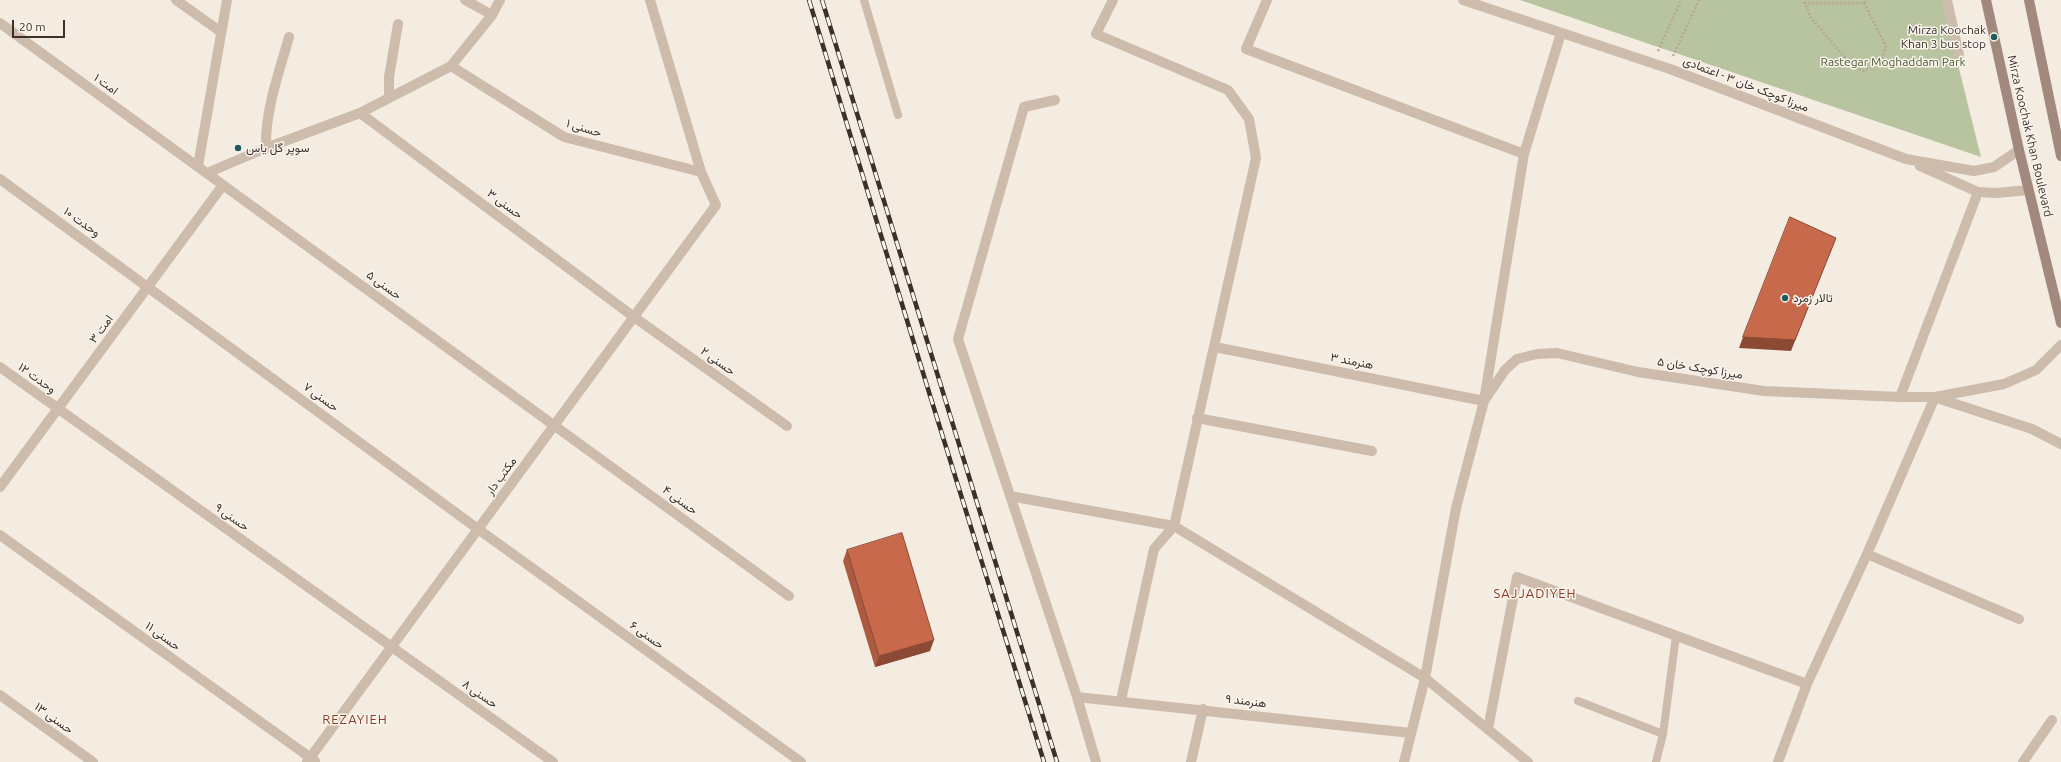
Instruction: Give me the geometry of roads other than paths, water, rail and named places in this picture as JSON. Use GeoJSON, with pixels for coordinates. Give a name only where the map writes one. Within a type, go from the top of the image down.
{"type":"FeatureCollection","features":[{"type":"Feature","properties":{"kind":"main road","name":"Mirza Koochak Khan Boulevard"},"geometry":{"type":"LineString","coordinates":[[1986,0],[2028,190],[2061,323]]}},
{"type":"Feature","properties":{"kind":"main road"},"geometry":{"type":"LineString","coordinates":[[2029,0],[2061,156]]}},
{"type":"Feature","properties":{"kind":"street"},"geometry":{"type":"LineString","coordinates":[[176,0],[221,32]]}},
{"type":"Feature","properties":{"kind":"street"},"geometry":{"type":"LineString","coordinates":[[198,166],[227,0]]}},
{"type":"Feature","properties":{"kind":"street"},"geometry":{"type":"LineString","coordinates":[[465,0],[492,15]]}},
{"type":"Feature","properties":{"kind":"street"},"geometry":{"type":"LineString","coordinates":[[207,174],[266,148],[360,113],[451,66],[492,15],[500,0]]}},
{"type":"Feature","properties":{"kind":"street"},"geometry":{"type":"LineString","coordinates":[[650,0],[701,172]]}},
{"type":"Feature","properties":{"kind":"street"},"geometry":{"type":"LineString","coordinates":[[1114,0],[1096,34],[1228,90],[1248,119],[1256,158],[1174,526],[1154,549],[1121,700]]}},
{"type":"Feature","properties":{"kind":"street"},"geometry":{"type":"LineString","coordinates":[[1266,0],[1246,49],[1524,154]]}},
{"type":"Feature","properties":{"kind":"street","name":"میرزا کوچک خان ۳ - اعتمادی"},"geometry":{"type":"LineString","coordinates":[[1463,0],[1670,69],[1906,159],[1974,171],[1994,167],[2019,150]]}},
{"type":"Feature","properties":{"kind":"street"},"geometry":{"type":"LineString","coordinates":[[1947,0],[1959,54]]}},
{"type":"Feature","properties":{"kind":"street","name":"امت ۱"},"geometry":{"type":"LineString","coordinates":[[0,23],[198,166]]}},
{"type":"Feature","properties":{"kind":"street"},"geometry":{"type":"LineString","coordinates":[[389,98],[389,77],[398,24]]}},
{"type":"Feature","properties":{"kind":"street"},"geometry":{"type":"LineString","coordinates":[[1404,762],[1425,678],[1456,508],[1484,401],[1524,154],[1561,33]]}},
{"type":"Feature","properties":{"kind":"street"},"geometry":{"type":"LineString","coordinates":[[266,148],[266,135],[271,103],[289,37]]}},
{"type":"Feature","properties":{"kind":"street","name":"حسنی ۱"},"geometry":{"type":"LineString","coordinates":[[451,66],[564,137],[701,172]]}},
{"type":"Feature","properties":{"kind":"street"},"geometry":{"type":"LineString","coordinates":[[1056,100],[1024,107],[958,339],[1077,697],[1096,762]]}},
{"type":"Feature","properties":{"kind":"street","name":"حسنی ۳"},"geometry":{"type":"LineString","coordinates":[[360,113],[634,317]]}},
{"type":"Feature","properties":{"kind":"street"},"geometry":{"type":"LineString","coordinates":[[1906,159],[1978,192],[1997,193],[2028,190]]}},
{"type":"Feature","properties":{"kind":"street","name":"حسنی ۵"},"geometry":{"type":"LineString","coordinates":[[198,166],[555,425]]}},
{"type":"Feature","properties":{"kind":"street","name":"مکتب دار"},"geometry":{"type":"LineString","coordinates":[[311,761],[392,647],[716,205],[701,172]]}},
{"type":"Feature","properties":{"kind":"street","name":"وحدت ۱۰"},"geometry":{"type":"LineString","coordinates":[[0,178],[148,287]]}},
{"type":"Feature","properties":{"kind":"street","name":"امت ۳"},"geometry":{"type":"LineString","coordinates":[[0,488],[223,185]]}},
{"type":"Feature","properties":{"kind":"street"},"geometry":{"type":"LineString","coordinates":[[1900,397],[1978,192]]}},
{"type":"Feature","properties":{"kind":"street","name":"حسنی ۷"},"geometry":{"type":"LineString","coordinates":[[148,287],[478,529]]}},
{"type":"Feature","properties":{"kind":"street","name":"حسنی ۲"},"geometry":{"type":"LineString","coordinates":[[634,317],[787,426]]}},
{"type":"Feature","properties":{"kind":"street","name":"میرزا کوچک خان ۵"},"geometry":{"type":"LineString","coordinates":[[1484,401],[1505,370],[1517,359],[1537,354],[1557,353],[1638,372],[1764,391],[1900,397],[1935,397],[2011,381],[2036,370],[2061,345]]}},
{"type":"Feature","properties":{"kind":"street","name":"هنرمند ۳"},"geometry":{"type":"LineString","coordinates":[[1215,347],[1484,401]]}},
{"type":"Feature","properties":{"kind":"street","name":"وحدت ۱۲"},"geometry":{"type":"LineString","coordinates":[[0,367],[58,409]]}},
{"type":"Feature","properties":{"kind":"street"},"geometry":{"type":"LineString","coordinates":[[1778,762],[1807,684],[1867,554],[1935,397]]}},
{"type":"Feature","properties":{"kind":"street","name":"میرزا کوچک خان ۵"},"geometry":{"type":"LineString","coordinates":[[1935,397],[2032,428],[2061,444]]}},
{"type":"Feature","properties":{"kind":"street","name":"حسنی ۹"},"geometry":{"type":"LineString","coordinates":[[58,409],[392,647]]}},
{"type":"Feature","properties":{"kind":"street"},"geometry":{"type":"LineString","coordinates":[[1197,418],[1372,451]]}},
{"type":"Feature","properties":{"kind":"street","name":"حسنی ۴"},"geometry":{"type":"LineString","coordinates":[[555,425],[789,596]]}},
{"type":"Feature","properties":{"kind":"street"},"geometry":{"type":"LineString","coordinates":[[1010,496],[1174,526],[1425,678],[1528,762]]}},
{"type":"Feature","properties":{"kind":"street","name":"حسنی ۶"},"geometry":{"type":"LineString","coordinates":[[478,529],[801,762]]}},
{"type":"Feature","properties":{"kind":"street","name":"حسنی ۱۱"},"geometry":{"type":"LineString","coordinates":[[0,535],[311,761]]}},
{"type":"Feature","properties":{"kind":"street"},"geometry":{"type":"LineString","coordinates":[[1867,554],[2019,619]]}},
{"type":"Feature","properties":{"kind":"street"},"geometry":{"type":"LineString","coordinates":[[1488,729],[1517,577],[1807,684]]}},
{"type":"Feature","properties":{"kind":"street","name":"حسنی ۸"},"geometry":{"type":"LineString","coordinates":[[392,647],[553,762]]}},
{"type":"Feature","properties":{"kind":"street","name":"حسنی ۱۳"},"geometry":{"type":"LineString","coordinates":[[0,694],[93,762]]}},
{"type":"Feature","properties":{"kind":"street","name":"هنرمند ۹"},"geometry":{"type":"LineString","coordinates":[[1077,697],[1121,700],[1411,733]]}},
{"type":"Feature","properties":{"kind":"street"},"geometry":{"type":"LineString","coordinates":[[1191,762],[1203,709]]}},
{"type":"Feature","properties":{"kind":"street"},"geometry":{"type":"LineString","coordinates":[[2023,762],[2052,720]]}},
{"type":"Feature","properties":{"kind":"lane"},"geometry":{"type":"LineString","coordinates":[[864,0],[898,115]]}},
{"type":"Feature","properties":{"kind":"lane"},"geometry":{"type":"LineString","coordinates":[[1656,762],[1663,734],[1676,636]]}},
{"type":"Feature","properties":{"kind":"lane"},"geometry":{"type":"LineString","coordinates":[[1578,701],[1663,734]]}},
{"type":"Feature","properties":{"kind":"railway"},"geometry":{"type":"LineString","coordinates":[[809,0],[1044,762]]}},
{"type":"Feature","properties":{"kind":"railway"},"geometry":{"type":"LineString","coordinates":[[822,0],[1057,762]]}},
{"type":"Feature","properties":{"kind":"place","name":"Mirza Koochak Khan 3 bus stop"},"geometry":{"type":"Point","coordinates":[1994,37]}},
{"type":"Feature","properties":{"kind":"place","name":"سوپر گل یاس"},"geometry":{"type":"Point","coordinates":[238,148]}},
{"type":"Feature","properties":{"kind":"place","name":"تالار زمرد"},"geometry":{"type":"Point","coordinates":[1785,298]}},
{"type":"Feature","properties":{"kind":"district","name":"SAJJADIYEH"},"geometry":{"type":"Point","coordinates":[1535,594]}},
{"type":"Feature","properties":{"kind":"district","name":"REZAYIEH"},"geometry":{"type":"Point","coordinates":[355,720]}},
{"type":"Feature","properties":{"kind":"park label","name":"Rastegar Moghaddam Park"},"geometry":{"type":"Point","coordinates":[1893,62]}}]}
